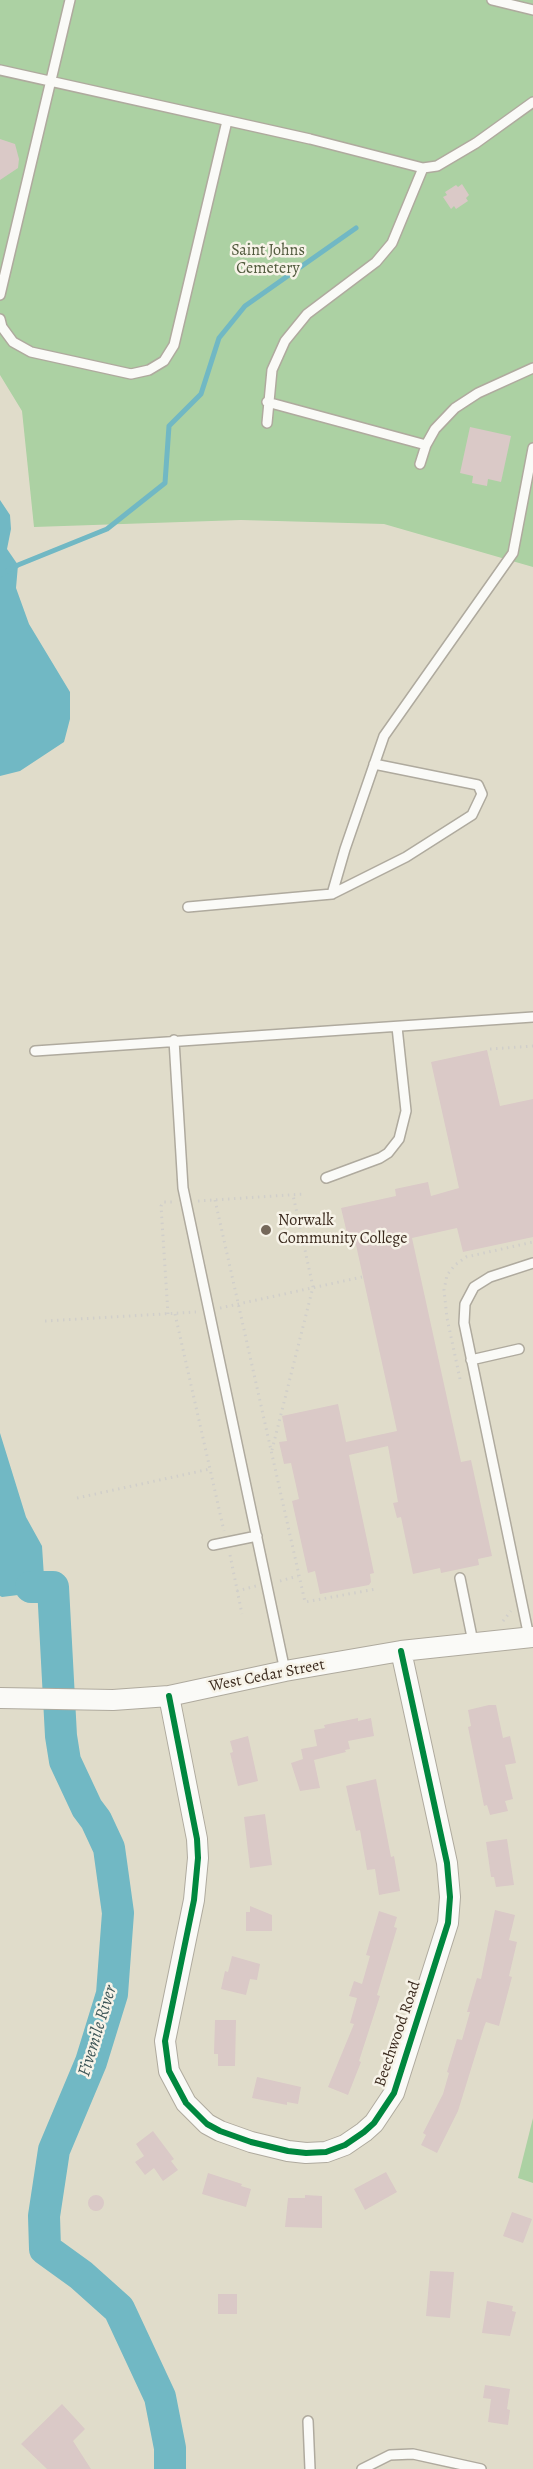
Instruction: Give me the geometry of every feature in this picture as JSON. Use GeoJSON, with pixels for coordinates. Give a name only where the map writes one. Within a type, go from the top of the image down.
{"type":"FeatureCollection","features":[{"type":"Feature","properties":{"kind":"street","name":"West Cedar Street"},"geometry":{"type":"LineString","coordinates":[[0,1698],[69,1701],[169,1696],[285,1671],[401,1651],[531,1637]]}},
{"type":"Feature","properties":{"kind":"street","name":"Beechwood Road"},"geometry":{"type":"LineString","coordinates":[[169,1696],[197,1839],[198,1858],[194,1900],[165,2041],[169,2071],[186,2103],[207,2124],[220,2131],[251,2142],[288,2151],[326,2152],[345,2145],[364,2132],[374,2123],[394,2093],[448,1923],[450,1896],[447,1863],[401,1651]]}},
{"type":"Feature","properties":{"kind":"lane"},"geometry":{"type":"LineString","coordinates":[[0,295],[70,0]]}},
{"type":"Feature","properties":{"kind":"lane"},"geometry":{"type":"LineString","coordinates":[[492,0],[533,10]]}},
{"type":"Feature","properties":{"kind":"lane"},"geometry":{"type":"LineString","coordinates":[[0,70],[423,168],[437,166],[476,143],[533,102]]}},
{"type":"Feature","properties":{"kind":"lane"},"geometry":{"type":"LineString","coordinates":[[0,320],[2,327],[13,342],[31,352],[131,374],[149,370],[164,361],[174,345],[226,121]]}},
{"type":"Feature","properties":{"kind":"lane"},"geometry":{"type":"LineString","coordinates":[[267,423],[267,402],[272,370],[285,341],[307,314],[376,261],[392,243],[400,230],[423,168]]}},
{"type":"Feature","properties":{"kind":"lane"},"geometry":{"type":"LineString","coordinates":[[420,464],[426,445],[446,416],[465,401],[533,368]]}},
{"type":"Feature","properties":{"kind":"lane"},"geometry":{"type":"LineString","coordinates":[[267,402],[426,445]]}},
{"type":"Feature","properties":{"kind":"lane"},"geometry":{"type":"LineString","coordinates":[[332,894],[384,736],[513,553],[533,448]]}},
{"type":"Feature","properties":{"kind":"lane"},"geometry":{"type":"LineString","coordinates":[[188,907],[332,894],[406,857],[472,815],[482,794],[478,785],[374,764]]}},
{"type":"Feature","properties":{"kind":"lane"},"geometry":{"type":"LineString","coordinates":[[35,1051],[533,1017]]}},
{"type":"Feature","properties":{"kind":"lane"},"geometry":{"type":"LineString","coordinates":[[326,1178],[381,1158],[388,1153],[399,1138],[405,1120],[406,1102],[396,1027]]}},
{"type":"Feature","properties":{"kind":"lane"},"geometry":{"type":"LineString","coordinates":[[174,1040],[183,1188],[285,1671]]}},
{"type":"Feature","properties":{"kind":"lane"},"geometry":{"type":"LineString","coordinates":[[531,1637],[464,1323],[465,1304],[474,1287],[490,1277],[533,1263]]}},
{"type":"Feature","properties":{"kind":"lane"},"geometry":{"type":"LineString","coordinates":[[471,1360],[519,1349]]}},
{"type":"Feature","properties":{"kind":"lane"},"geometry":{"type":"LineString","coordinates":[[213,1545],[257,1536]]}},
{"type":"Feature","properties":{"kind":"lane"},"geometry":{"type":"LineString","coordinates":[[460,1578],[473,1642]]}},
{"type":"Feature","properties":{"kind":"lane"},"geometry":{"type":"LineString","coordinates":[[308,2421],[310,2469]]}},
{"type":"Feature","properties":{"kind":"lane"},"geometry":{"type":"LineString","coordinates":[[362,2469],[390,2455],[413,2454],[481,2469]]}},
{"type":"Feature","properties":{"kind":"path"},"geometry":{"type":"LineString","coordinates":[[490,1049],[533,1046]]}},
{"type":"Feature","properties":{"kind":"path"},"geometry":{"type":"LineString","coordinates":[[198,1201],[304,1194]]}},
{"type":"Feature","properties":{"kind":"path"},"geometry":{"type":"LineString","coordinates":[[271,1453],[313,1287],[293,1195]]}},
{"type":"Feature","properties":{"kind":"path"},"geometry":{"type":"LineString","coordinates":[[216,1200],[305,1602],[375,1589]]}},
{"type":"Feature","properties":{"kind":"path"},"geometry":{"type":"LineString","coordinates":[[168,1314],[161,1206],[163,1202],[172,1202]]}},
{"type":"Feature","properties":{"kind":"path"},"geometry":{"type":"LineString","coordinates":[[220,1308],[362,1277]]}},
{"type":"Feature","properties":{"kind":"path"},"geometry":{"type":"LineString","coordinates":[[45,1321],[197,1312]]}},
{"type":"Feature","properties":{"kind":"path"},"geometry":{"type":"LineString","coordinates":[[175,1314],[242,1614]]}},
{"type":"Feature","properties":{"kind":"path"},"geometry":{"type":"LineString","coordinates":[[77,1498],[210,1469]]}},
{"type":"Feature","properties":{"kind":"path"},"geometry":{"type":"LineString","coordinates":[[280,1581],[299,1576]]}},
{"type":"Feature","properties":{"kind":"path"},"geometry":{"type":"LineString","coordinates":[[237,1591],[256,1586]]}},
{"type":"Feature","properties":{"kind":"green space","name":"Saint Johns Cemetery"},"geometry":{"type":"Polygon","coordinates":[[[0,0],[533,0],[533,567],[384,524],[241,520],[34,527],[22,411],[0,375],[0,0]]]}},
{"type":"Feature","properties":{"kind":"green space"},"geometry":{"type":"Polygon","coordinates":[[[533,2118],[533,2183],[518,2178],[533,2118]]]}},
{"type":"Feature","properties":{"kind":"water"},"geometry":{"type":"Polygon","coordinates":[[[0,500],[10,515],[11,529],[7,549],[18,565],[16,588],[29,624],[70,692],[70,719],[64,742],[20,771],[0,776],[0,500]]]}},
{"type":"Feature","properties":{"kind":"water"},"geometry":{"type":"Polygon","coordinates":[[[0,1433],[26,1517],[42,1546],[44,1577],[18,1595],[2,1597],[0,1596],[0,1433]]]}},
{"type":"Feature","properties":{"kind":"building"},"geometry":{"type":"Polygon","coordinates":[[[0,139],[15,144],[19,159],[18,168],[0,180],[0,139]]]}},
{"type":"Feature","properties":{"kind":"building"},"geometry":{"type":"Polygon","coordinates":[[[462,184],[469,195],[466,198],[468,201],[456,209],[454,206],[451,209],[443,197],[447,195],[445,192],[462,184]]]}},
{"type":"Feature","properties":{"kind":"building"},"geometry":{"type":"Polygon","coordinates":[[[470,427],[511,436],[501,482],[488,479],[487,486],[472,483],[473,476],[460,473],[470,427]]]}},
{"type":"Feature","properties":{"kind":"building"},"geometry":{"type":"Polygon","coordinates":[[[487,1050],[500,1106],[533,1099],[533,1237],[463,1252],[457,1228],[412,1238],[461,1462],[471,1460],[492,1556],[478,1559],[479,1565],[441,1573],[440,1568],[413,1574],[401,1517],[397,1518],[393,1503],[398,1502],[388,1446],[349,1455],[374,1573],[370,1574],[371,1582],[369,1585],[320,1594],[315,1571],[308,1573],[292,1501],[299,1499],[291,1463],[284,1464],[279,1442],[287,1441],[282,1416],[338,1404],[346,1442],[397,1431],[356,1245],[350,1246],[341,1208],[396,1196],[395,1189],[428,1182],[431,1196],[459,1188],[431,1062],[487,1050]]]}},
{"type":"Feature","properties":{"kind":"building"},"geometry":{"type":"Polygon","coordinates":[[[496,1705],[503,1738],[510,1736],[516,1763],[505,1765],[513,1799],[505,1801],[508,1811],[490,1815],[487,1805],[484,1806],[468,1727],[471,1726],[468,1710],[496,1705]]]}},
{"type":"Feature","properties":{"kind":"building"},"geometry":{"type":"Polygon","coordinates":[[[358,1718],[358,1721],[371,1718],[374,1736],[348,1741],[350,1749],[345,1750],[346,1752],[314,1760],[320,1788],[300,1791],[291,1763],[303,1759],[301,1749],[317,1746],[314,1730],[325,1728],[324,1725],[358,1718]]]}},
{"type":"Feature","properties":{"kind":"building"},"geometry":{"type":"Polygon","coordinates":[[[248,1736],[258,1781],[238,1786],[230,1753],[233,1752],[230,1741],[248,1736]]]}},
{"type":"Feature","properties":{"kind":"building"},"geometry":{"type":"Polygon","coordinates":[[[376,1779],[400,1891],[379,1895],[375,1869],[367,1870],[360,1830],[356,1831],[346,1786],[376,1779]]]}},
{"type":"Feature","properties":{"kind":"building"},"geometry":{"type":"Polygon","coordinates":[[[265,1814],[272,1865],[250,1868],[244,1817],[265,1814]]]}},
{"type":"Feature","properties":{"kind":"building"},"geometry":{"type":"Polygon","coordinates":[[[507,1839],[514,1885],[496,1887],[494,1877],[491,1877],[486,1842],[507,1839]]]}},
{"type":"Feature","properties":{"kind":"building"},"geometry":{"type":"Polygon","coordinates":[[[250,1906],[272,1915],[272,1931],[246,1931],[246,1912],[250,1912],[250,1906]]]}},
{"type":"Feature","properties":{"kind":"building"},"geometry":{"type":"Polygon","coordinates":[[[495,1910],[515,1915],[509,1940],[517,1942],[509,1976],[512,1977],[499,2026],[486,2022],[458,2111],[437,2153],[421,2145],[426,2135],[423,2133],[443,2094],[457,2039],[462,2040],[477,1978],[481,1979],[495,1910]]]}},
{"type":"Feature","properties":{"kind":"building"},"geometry":{"type":"Polygon","coordinates":[[[379,1911],[397,1917],[394,1927],[397,1928],[377,1995],[380,1996],[359,2061],[361,2062],[348,2095],[328,2087],[354,2024],[350,2023],[357,1998],[349,1996],[354,1981],[362,1984],[370,1956],[366,1955],[379,1911]]]}},
{"type":"Feature","properties":{"kind":"building"},"geometry":{"type":"Polygon","coordinates":[[[232,1956],[260,1964],[257,1980],[250,1979],[246,1995],[221,1989],[225,1971],[228,1972],[232,1956]]]}},
{"type":"Feature","properties":{"kind":"building"},"geometry":{"type":"Polygon","coordinates":[[[215,2020],[236,2020],[235,2066],[218,2066],[218,2054],[214,2054],[215,2020]]]}},
{"type":"Feature","properties":{"kind":"building"},"geometry":{"type":"Polygon","coordinates":[[[257,2077],[301,2087],[298,2104],[287,2102],[287,2105],[252,2098],[257,2077]]]}},
{"type":"Feature","properties":{"kind":"building"},"geometry":{"type":"Polygon","coordinates":[[[153,2131],[174,2159],[171,2161],[178,2170],[163,2181],[154,2168],[145,2175],[135,2162],[144,2156],[136,2144],[153,2131]]]}},
{"type":"Feature","properties":{"kind":"building"},"geometry":{"type":"Polygon","coordinates":[[[386,2172],[397,2192],[365,2210],[354,2189],[386,2172]]]}},
{"type":"Feature","properties":{"kind":"building"},"geometry":{"type":"Polygon","coordinates":[[[208,2173],[251,2189],[246,2207],[202,2194],[208,2173]]]}},
{"type":"Feature","properties":{"kind":"building"},"geometry":{"type":"Polygon","coordinates":[[[96,2195],[102,2197],[104,2203],[102,2209],[96,2211],[90,2209],[88,2203],[90,2197],[96,2195]]]}},
{"type":"Feature","properties":{"kind":"building"},"geometry":{"type":"Polygon","coordinates":[[[305,2195],[322,2196],[322,2228],[285,2227],[288,2198],[305,2198],[305,2195]]]}},
{"type":"Feature","properties":{"kind":"building"},"geometry":{"type":"Polygon","coordinates":[[[512,2212],[532,2219],[523,2243],[503,2236],[512,2212]]]}},
{"type":"Feature","properties":{"kind":"building"},"geometry":{"type":"Polygon","coordinates":[[[430,2271],[454,2272],[450,2318],[426,2316],[430,2271]]]}},
{"type":"Feature","properties":{"kind":"building"},"geometry":{"type":"Polygon","coordinates":[[[218,2294],[237,2294],[237,2314],[218,2314],[218,2294]]]}},
{"type":"Feature","properties":{"kind":"building"},"geometry":{"type":"Polygon","coordinates":[[[487,2301],[513,2306],[512,2311],[516,2312],[510,2336],[482,2333],[487,2301]]]}},
{"type":"Feature","properties":{"kind":"building"},"geometry":{"type":"Polygon","coordinates":[[[485,2385],[510,2389],[507,2409],[510,2410],[508,2425],[488,2422],[491,2399],[483,2398],[485,2385]]]}},
{"type":"Feature","properties":{"kind":"building"},"geometry":{"type":"Polygon","coordinates":[[[62,2404],[85,2429],[73,2441],[91,2469],[47,2469],[21,2444],[62,2404]]]}},
{"type":"Feature","properties":{"kind":"waterway"},"geometry":{"type":"LineString","coordinates":[[0,575],[18,565],[107,529],[165,483],[169,426],[201,394],[219,338],[245,306],[356,228]]}},
{"type":"Feature","properties":{"kind":"waterway","name":"Fivemile River"},"geometry":{"type":"LineString","coordinates":[[31,1587],[53,1587],[61,1736],[65,1761],[109,1848],[118,1913],[112,1994],[91,2062],[54,2150],[44,2216],[45,2249],[81,2275],[119,2309],[160,2397],[170,2448],[170,2469]]}},
{"type":"Feature","properties":{"kind":"cycle path"},"geometry":{"type":"LineString","coordinates":[[169,1696],[197,1839],[198,1858],[194,1900],[165,2041],[169,2071],[186,2103],[207,2124],[220,2131],[251,2142],[288,2151],[326,2152],[345,2145],[364,2132],[374,2123],[394,2093],[448,1923],[450,1897],[447,1863],[401,1651]]}},
{"type":"Feature","properties":{"kind":"place","name":"Norwalk Community College"},"geometry":{"type":"Point","coordinates":[266,1230]}}]}
